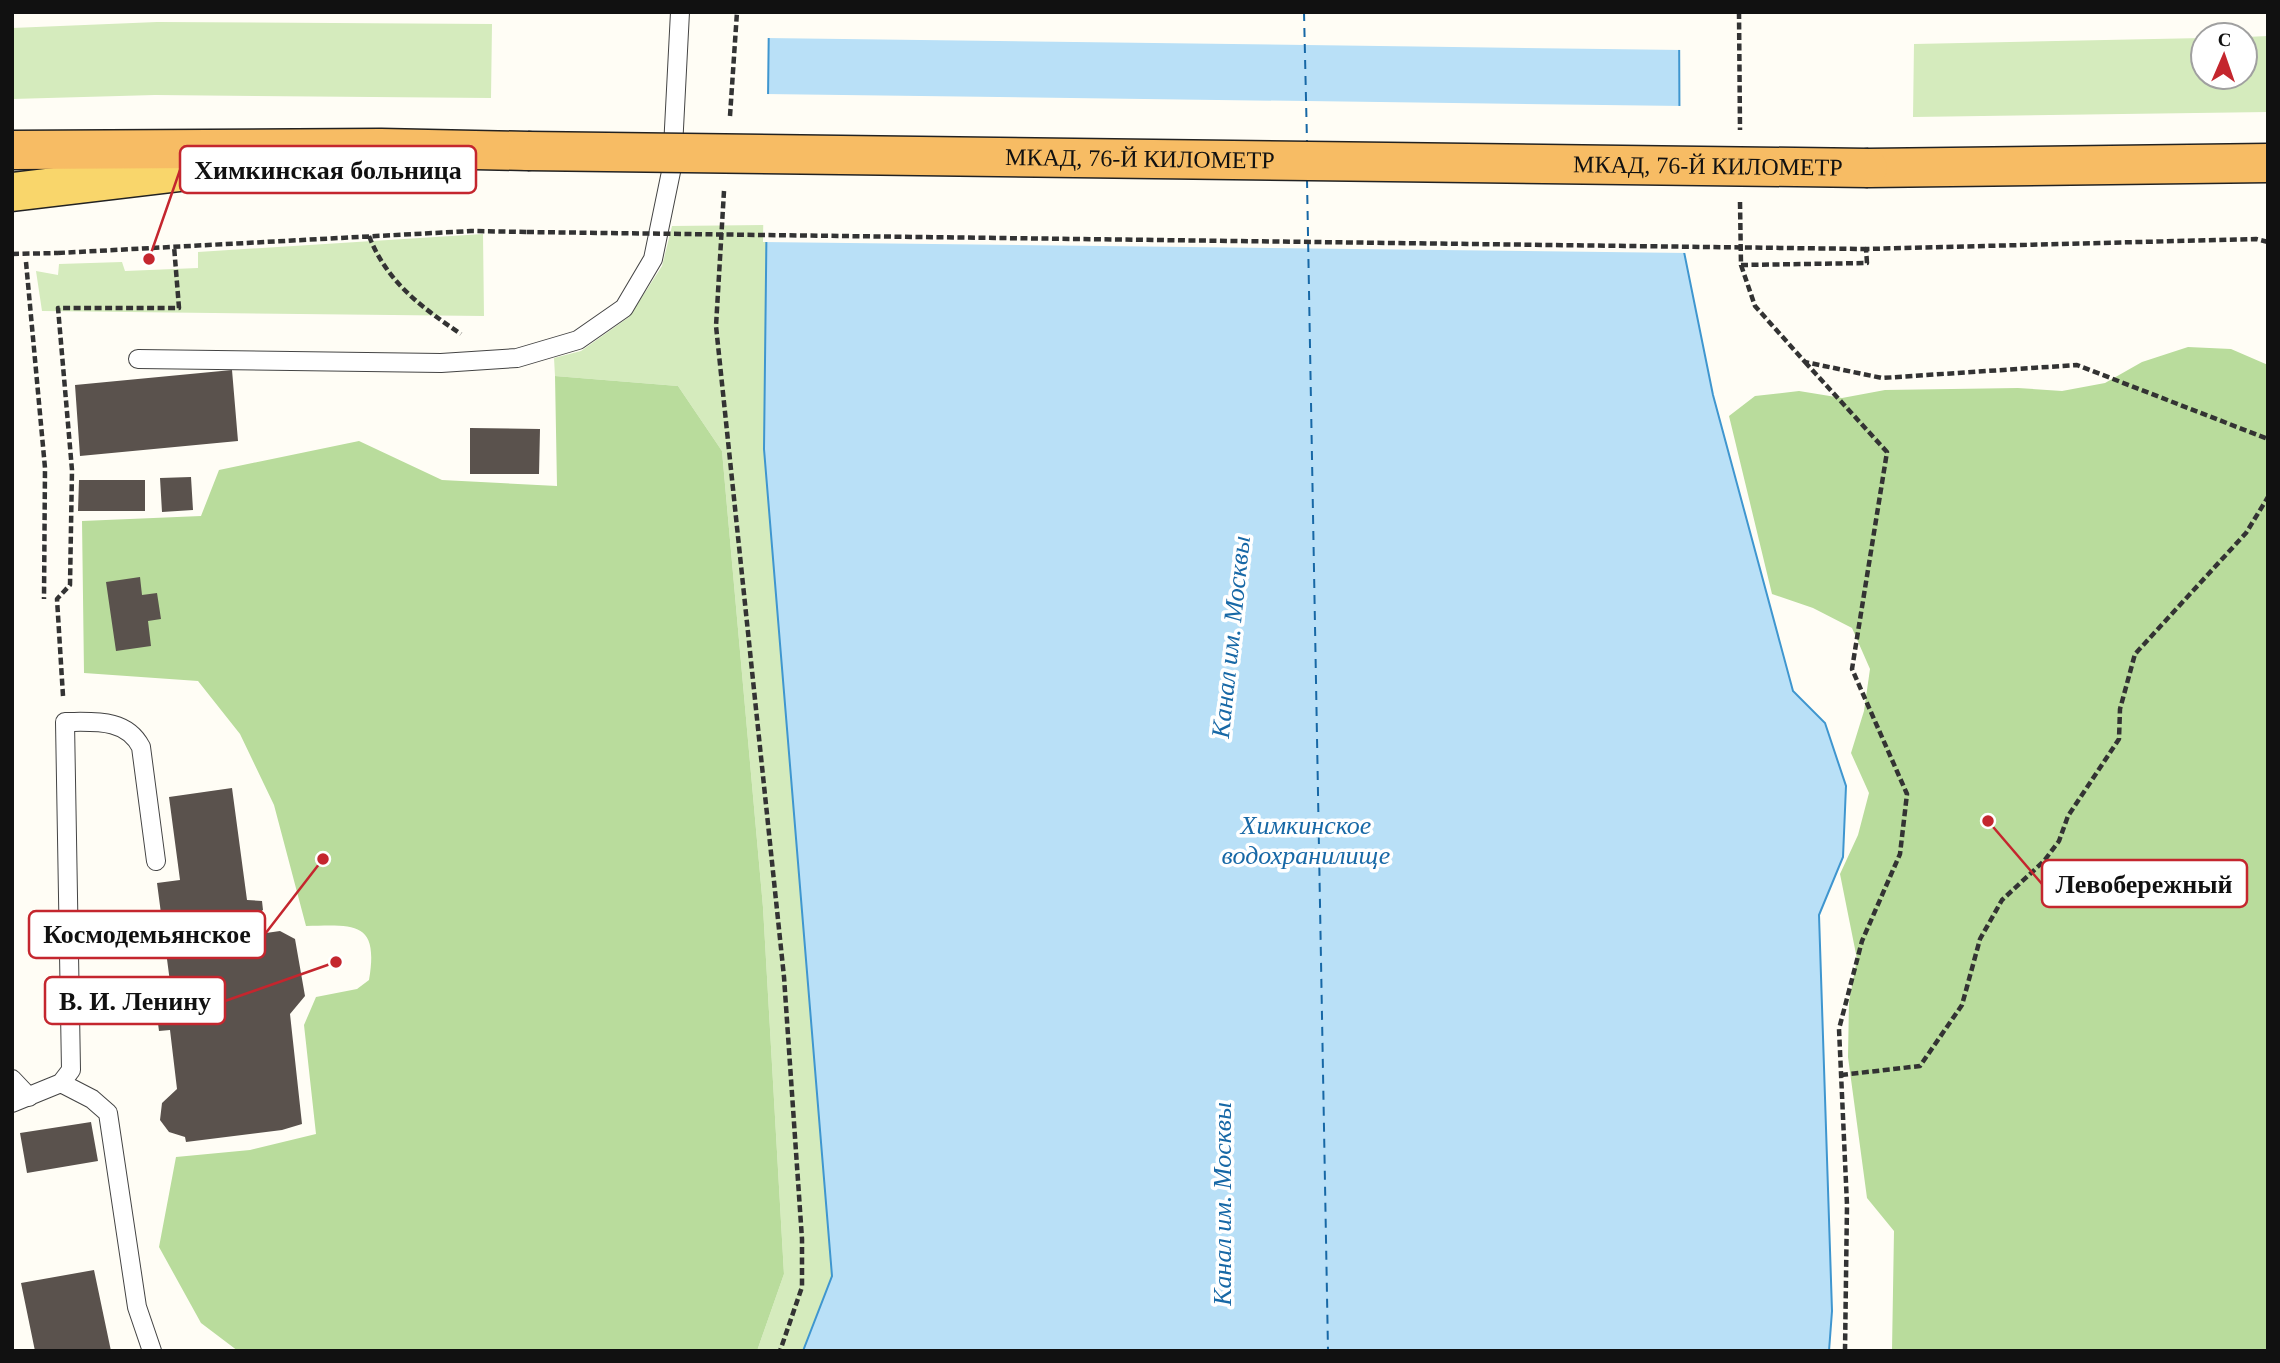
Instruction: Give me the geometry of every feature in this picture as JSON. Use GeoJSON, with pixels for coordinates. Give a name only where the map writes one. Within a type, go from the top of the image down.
{"type":"FeatureCollection","features":[{"type":"Feature","properties":{"kind":"highway","name":"МКАД, 76-Й КИЛОМЕТР"},"geometry":{"type":"LineString","coordinates":[[12,150],[381,148],[1868,168],[2268,163]]}},
{"type":"Feature","properties":{"kind":"main road"},"geometry":{"type":"LineString","coordinates":[[12,192],[381,148]]}},
{"type":"Feature","properties":{"kind":"lane"},"geometry":{"type":"LineString","coordinates":[[138,359],[441,363],[517,358],[578,340],[624,308],[653,259],[672,167],[680,12]]}},
{"type":"Feature","properties":{"kind":"lane"},"geometry":{"type":"LineString","coordinates":[[12,1079],[18,1097],[61,1083],[71,1070],[66,924],[65,722],[124,727],[135,735],[141,747],[156,861]]}},
{"type":"Feature","properties":{"kind":"lane"},"geometry":{"type":"LineString","coordinates":[[61,1083],[92,1099],[108,1112],[137,1307],[152,1351]]}},
{"type":"Feature","properties":{"kind":"path"},"geometry":{"type":"LineString","coordinates":[[1739,12],[1740,132]]}},
{"type":"Feature","properties":{"kind":"path"},"geometry":{"type":"LineString","coordinates":[[1740,198],[1741,265],[1755,306],[1886,452],[1852,668],[1907,794],[1900,855],[1862,941],[1839,1029],[1847,1205],[1848,1300],[1845,1351]]}},
{"type":"Feature","properties":{"kind":"path"},"geometry":{"type":"LineString","coordinates":[[12,254],[369,236],[527,232],[1867,249],[2256,239],[2268,242]]}},
{"type":"Feature","properties":{"kind":"path"},"geometry":{"type":"LineString","coordinates":[[369,236],[379,261],[401,289],[491,359]]}},
{"type":"Feature","properties":{"kind":"path"},"geometry":{"type":"LineString","coordinates":[[65,722],[57,599],[71,585],[72,470],[58,308],[179,307],[174,246]]}},
{"type":"Feature","properties":{"kind":"path"},"geometry":{"type":"LineString","coordinates":[[1741,265],[1867,263],[1867,249]]}},
{"type":"Feature","properties":{"kind":"path"},"geometry":{"type":"LineString","coordinates":[[26,262],[45,468],[44,599]]}},
{"type":"Feature","properties":{"kind":"path"},"geometry":{"type":"LineString","coordinates":[[718,275],[716,326],[784,977],[800,1194],[802,1287],[780,1351]]}},
{"type":"Feature","properties":{"kind":"path"},"geometry":{"type":"LineString","coordinates":[[1805,362],[1882,378],[2077,365],[2268,439]]}},
{"type":"Feature","properties":{"kind":"path"},"geometry":{"type":"LineString","coordinates":[[1840,1075],[1920,1066],[1962,1005],[1980,939],[2002,900],[2044,861],[2059,841],[2068,816],[2119,740],[2120,709],[2135,654],[2246,533],[2268,497]]}},
{"type":"Feature","properties":{"kind":"green space"},"geometry":{"type":"Polygon","coordinates":[[[157,22],[492,24],[491,98],[155,95],[12,99],[12,28],[157,22]]]}},
{"type":"Feature","properties":{"kind":"green space"},"geometry":{"type":"Polygon","coordinates":[[[2259,36],[2268,36],[2268,112],[1913,117],[1914,44],[2189,38],[2189,91],[2259,91],[2259,36]]]}},
{"type":"Feature","properties":{"kind":"green space"},"geometry":{"type":"Polygon","coordinates":[[[767,225],[764,449],[832,1276],[803,1351],[757,1351],[784,1274],[763,907],[722,451],[678,386],[555,376],[554,358],[581,351],[629,317],[662,266],[672,226],[767,225]]]}},
{"type":"Feature","properties":{"kind":"green space"},"geometry":{"type":"Polygon","coordinates":[[[483,234],[484,316],[42,311],[36,271],[58,275],[59,264],[122,262],[125,271],[198,268],[198,252],[483,234]]]}},
{"type":"Feature","properties":{"kind":"green space"},"geometry":{"type":"Polygon","coordinates":[[[2188,347],[2231,349],[2268,365],[2268,1351],[1892,1351],[1894,1231],[1867,1198],[1848,1057],[1849,1002],[1857,959],[1840,874],[1858,835],[1869,793],[1851,753],[1864,711],[1870,669],[1852,628],[1813,608],[1772,594],[1729,416],[1755,396],[1799,391],[1842,398],[1885,390],[2018,388],[2062,391],[2105,383],[2142,362],[2188,347]]]}},
{"type":"Feature","properties":{"kind":"green space"},"geometry":{"type":"Polygon","coordinates":[[[555,376],[678,386],[722,451],[763,907],[784,1274],[757,1351],[238,1351],[201,1323],[159,1247],[176,1157],[250,1150],[316,1134],[304,1025],[316,997],[357,989],[369,980],[370,947],[360,931],[350,927],[306,926],[274,805],[240,734],[198,681],[84,673],[82,521],[201,516],[219,470],[359,441],[442,480],[557,486],[555,376]]]}},
{"type":"Feature","properties":{"kind":"water","name":"Химкинское водохранилище"},"geometry":{"type":"Polygon","coordinates":[[[769,12],[1679,12],[1680,232],[1713,395],[1793,691],[1825,723],[1846,786],[1843,857],[1819,915],[1832,1311],[1829,1351],[803,1351],[832,1276],[764,449],[769,12]]]}},
{"type":"Feature","properties":{"kind":"pier"},"geometry":{"type":"Polygon","coordinates":[[[766,12],[1682,12],[1683,50],[766,38],[766,12]]]}},
{"type":"Feature","properties":{"kind":"pier"},"geometry":{"type":"Polygon","coordinates":[[[765,94],[1683,106],[1684,232],[1688,253],[763,242],[765,94]]]}},
{"type":"Feature","properties":{"kind":"building"},"geometry":{"type":"Polygon","coordinates":[[[232,370],[238,441],[80,456],[75,385],[232,370]]]}},
{"type":"Feature","properties":{"kind":"building"},"geometry":{"type":"Polygon","coordinates":[[[470,428],[540,429],[539,474],[470,474],[470,428]]]}},
{"type":"Feature","properties":{"kind":"building"},"geometry":{"type":"Polygon","coordinates":[[[191,477],[193,510],[162,512],[160,478],[191,477]]]}},
{"type":"Feature","properties":{"kind":"building"},"geometry":{"type":"Polygon","coordinates":[[[79,480],[145,480],[145,511],[78,511],[79,480]]]}},
{"type":"Feature","properties":{"kind":"building"},"geometry":{"type":"Polygon","coordinates":[[[140,577],[142,595],[157,593],[161,619],[148,621],[151,646],[116,651],[106,582],[140,577]]]}},
{"type":"Feature","properties":{"kind":"building"},"geometry":{"type":"Polygon","coordinates":[[[232,788],[247,900],[262,901],[263,910],[256,915],[259,934],[280,931],[295,939],[305,996],[290,1014],[302,1124],[282,1130],[186,1142],[185,1137],[169,1132],[160,1120],[162,1103],[177,1089],[170,1030],[159,1031],[153,985],[170,982],[157,883],[180,880],[169,797],[232,788]]]}},
{"type":"Feature","properties":{"kind":"building"},"geometry":{"type":"Polygon","coordinates":[[[91,1122],[98,1161],[27,1173],[20,1133],[91,1122]]]}},
{"type":"Feature","properties":{"kind":"building"},"geometry":{"type":"Polygon","coordinates":[[[94,1270],[111,1351],[35,1351],[21,1283],[94,1270]]]}},
{"type":"Feature","properties":{"kind":"ferry route"},"geometry":{"type":"LineString","coordinates":[[1304,12],[1307,142]]}},
{"type":"Feature","properties":{"kind":"ferry route"},"geometry":{"type":"LineString","coordinates":[[1307,179],[1328,1351]]}},
{"type":"Feature","properties":{"kind":"place","name":"Химкинская больница"},"geometry":{"type":"Point","coordinates":[149,259]}},
{"type":"Feature","properties":{"kind":"place","name":"Левобережный"},"geometry":{"type":"Point","coordinates":[1988,821]}},
{"type":"Feature","properties":{"kind":"place","name":"Космодемьянское"},"geometry":{"type":"Point","coordinates":[323,859]}},
{"type":"Feature","properties":{"kind":"place","name":"В. И. Ленину"},"geometry":{"type":"Point","coordinates":[336,962]}},
{"type":"Feature","properties":{"kind":"water label","name":"Канал им. Москвы"},"geometry":{"type":"Point","coordinates":[1231,637]}},
{"type":"Feature","properties":{"kind":"water label","name":"Канал им. Москвы"},"geometry":{"type":"Point","coordinates":[1222,1204]}}]}
